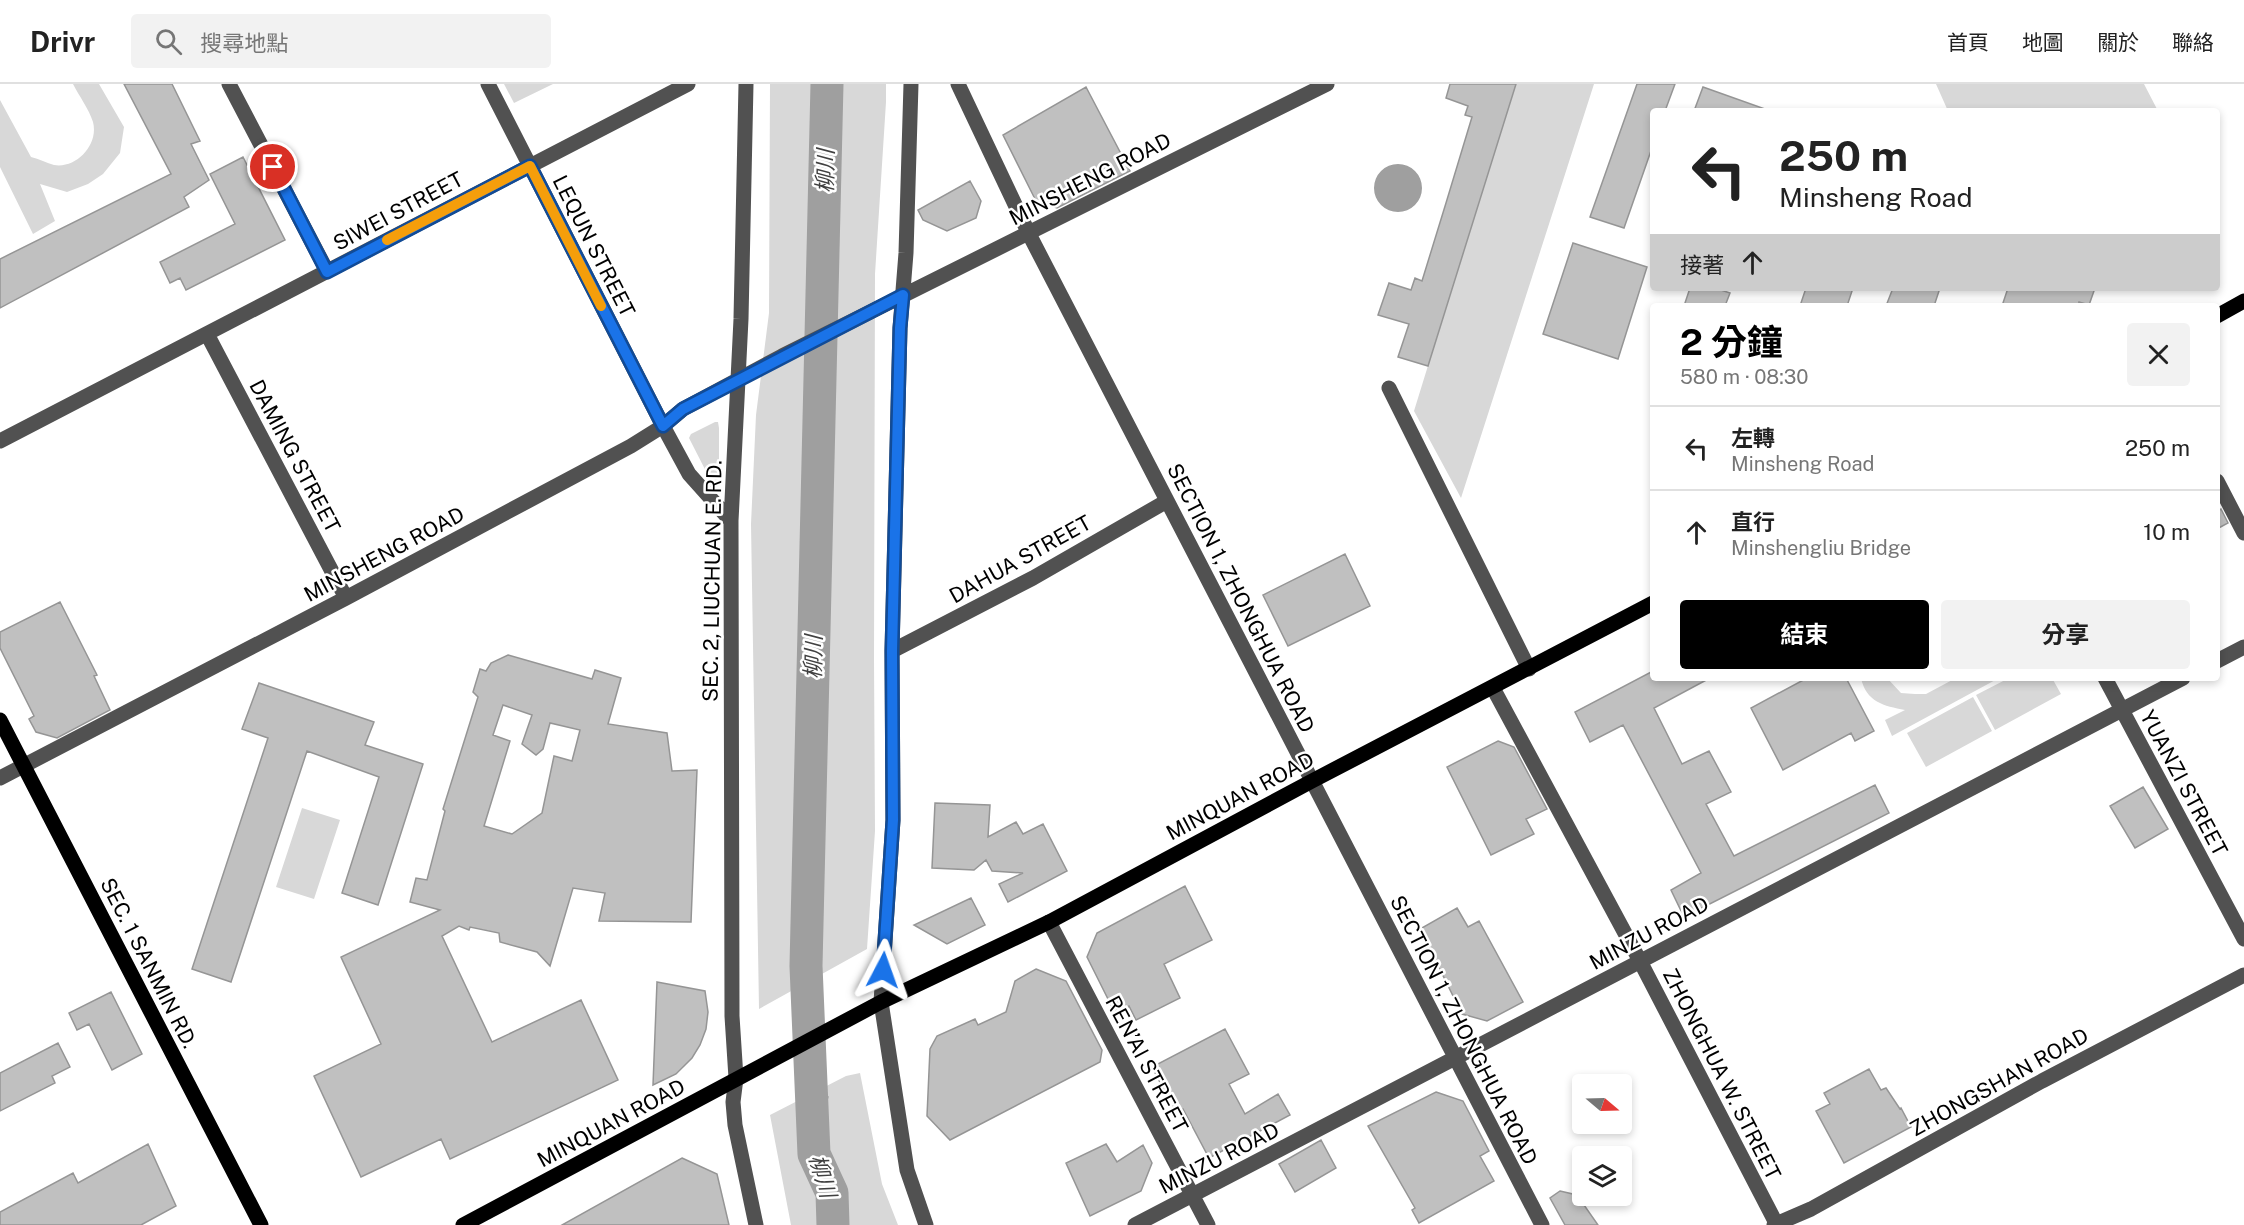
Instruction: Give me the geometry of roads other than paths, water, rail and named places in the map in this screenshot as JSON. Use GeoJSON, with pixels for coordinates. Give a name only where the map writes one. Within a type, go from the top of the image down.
{"type":"FeatureCollection","features":[{"type":"Feature","properties":{"kind":"main road"},"geometry":{"type":"LineString","coordinates":[[2220,314],[2244,301]]}},
{"type":"Feature","properties":{"kind":"main road","name":"MINQUAN ROAD"},"geometry":{"type":"LineString","coordinates":[[463,1225],[881,1002],[1049,922],[1312,781],[1650,605]]}},
{"type":"Feature","properties":{"kind":"main road","name":"SEC. 1 SANMIN RD."},"geometry":{"type":"LineString","coordinates":[[0,720],[261,1225]]}},
{"type":"Feature","properties":{"kind":"street"},"geometry":{"type":"LineString","coordinates":[[229,84],[327,272]]}},
{"type":"Feature","properties":{"kind":"street","name":"LEQUN STREET"},"geometry":{"type":"LineString","coordinates":[[488,84],[689,474],[731,521]]}},
{"type":"Feature","properties":{"kind":"street","name":"SIWEI STREET"},"geometry":{"type":"LineString","coordinates":[[0,441],[688,84]]}},
{"type":"Feature","properties":{"kind":"street","name":"SEC. 2, LIUCHUAN E. RD."},"geometry":{"type":"LineString","coordinates":[[746,84],[738,381],[731,521],[732,1016],[736,1078],[733,1102],[735,1125],[756,1225]]}},
{"type":"Feature","properties":{"kind":"street"},"geometry":{"type":"LineString","coordinates":[[911,84],[900,328],[892,651],[893,820],[881,1002],[907,1170],[926,1225]]}},
{"type":"Feature","properties":{"kind":"street","name":"SECTION 1, ZHONGHUA ROAD"},"geometry":{"type":"LineString","coordinates":[[958,84],[1029,234],[1542,1225]]}},
{"type":"Feature","properties":{"kind":"street","name":"MINSHENG ROAD"},"geometry":{"type":"LineString","coordinates":[[0,778],[346,598],[631,446],[663,426],[683,409],[782,357],[1327,84]]}},
{"type":"Feature","properties":{"kind":"street","name":"DAMING STREET"},"geometry":{"type":"LineString","coordinates":[[207,334],[346,598]]}},
{"type":"Feature","properties":{"kind":"street"},"geometry":{"type":"LineString","coordinates":[[1389,388],[1529,669]]}},
{"type":"Feature","properties":{"kind":"street"},"geometry":{"type":"LineString","coordinates":[[2220,487],[2244,533]]}},
{"type":"Feature","properties":{"kind":"street","name":"DAHUA STREET"},"geometry":{"type":"LineString","coordinates":[[892,651],[1033,578],[1167,501]]}},
{"type":"Feature","properties":{"kind":"street"},"geometry":{"type":"LineString","coordinates":[[2220,659],[2244,647]]}},
{"type":"Feature","properties":{"kind":"street","name":"YUANZI STREET"},"geometry":{"type":"LineString","coordinates":[[2107,681],[2244,939]]}},
{"type":"Feature","properties":{"kind":"street","name":"MINZU ROAD"},"geometry":{"type":"LineString","coordinates":[[1135,1225],[2177,681]]}},
{"type":"Feature","properties":{"kind":"street","name":"ZHONGHUA W. STREET"},"geometry":{"type":"LineString","coordinates":[[1493,688],[1640,961],[1776,1225]]}},
{"type":"Feature","properties":{"kind":"street","name":"REN’AI STREET"},"geometry":{"type":"LineString","coordinates":[[1049,922],[1208,1225]]}},
{"type":"Feature","properties":{"kind":"street","name":"ZHONGSHAN ROAD"},"geometry":{"type":"LineString","coordinates":[[1776,1225],[1811,1209],[2042,1081],[2244,975]]}},
{"type":"Feature","properties":{"kind":"water"},"geometry":{"type":"Polygon","coordinates":[[[1393,164],[1403,164],[1418,174],[1422,188],[1421,197],[1412,208],[1403,212],[1393,212],[1378,202],[1374,193],[1374,183],[1384,168],[1393,164]]]}},
{"type":"Feature","properties":{"kind":"water","name":"柳川"},"geometry":{"type":"Polygon","coordinates":[[[829,1096],[824,1113],[831,1164],[840,1187],[843,1225],[822,1225],[818,1196],[809,1169],[800,1114],[829,1096]]]}},
{"type":"Feature","properties":{"kind":"waterway","name":"柳川"},"geometry":{"type":"LineString","coordinates":[[827,84],[806,966],[814,1154],[832,1193],[833,1225]]}}]}
